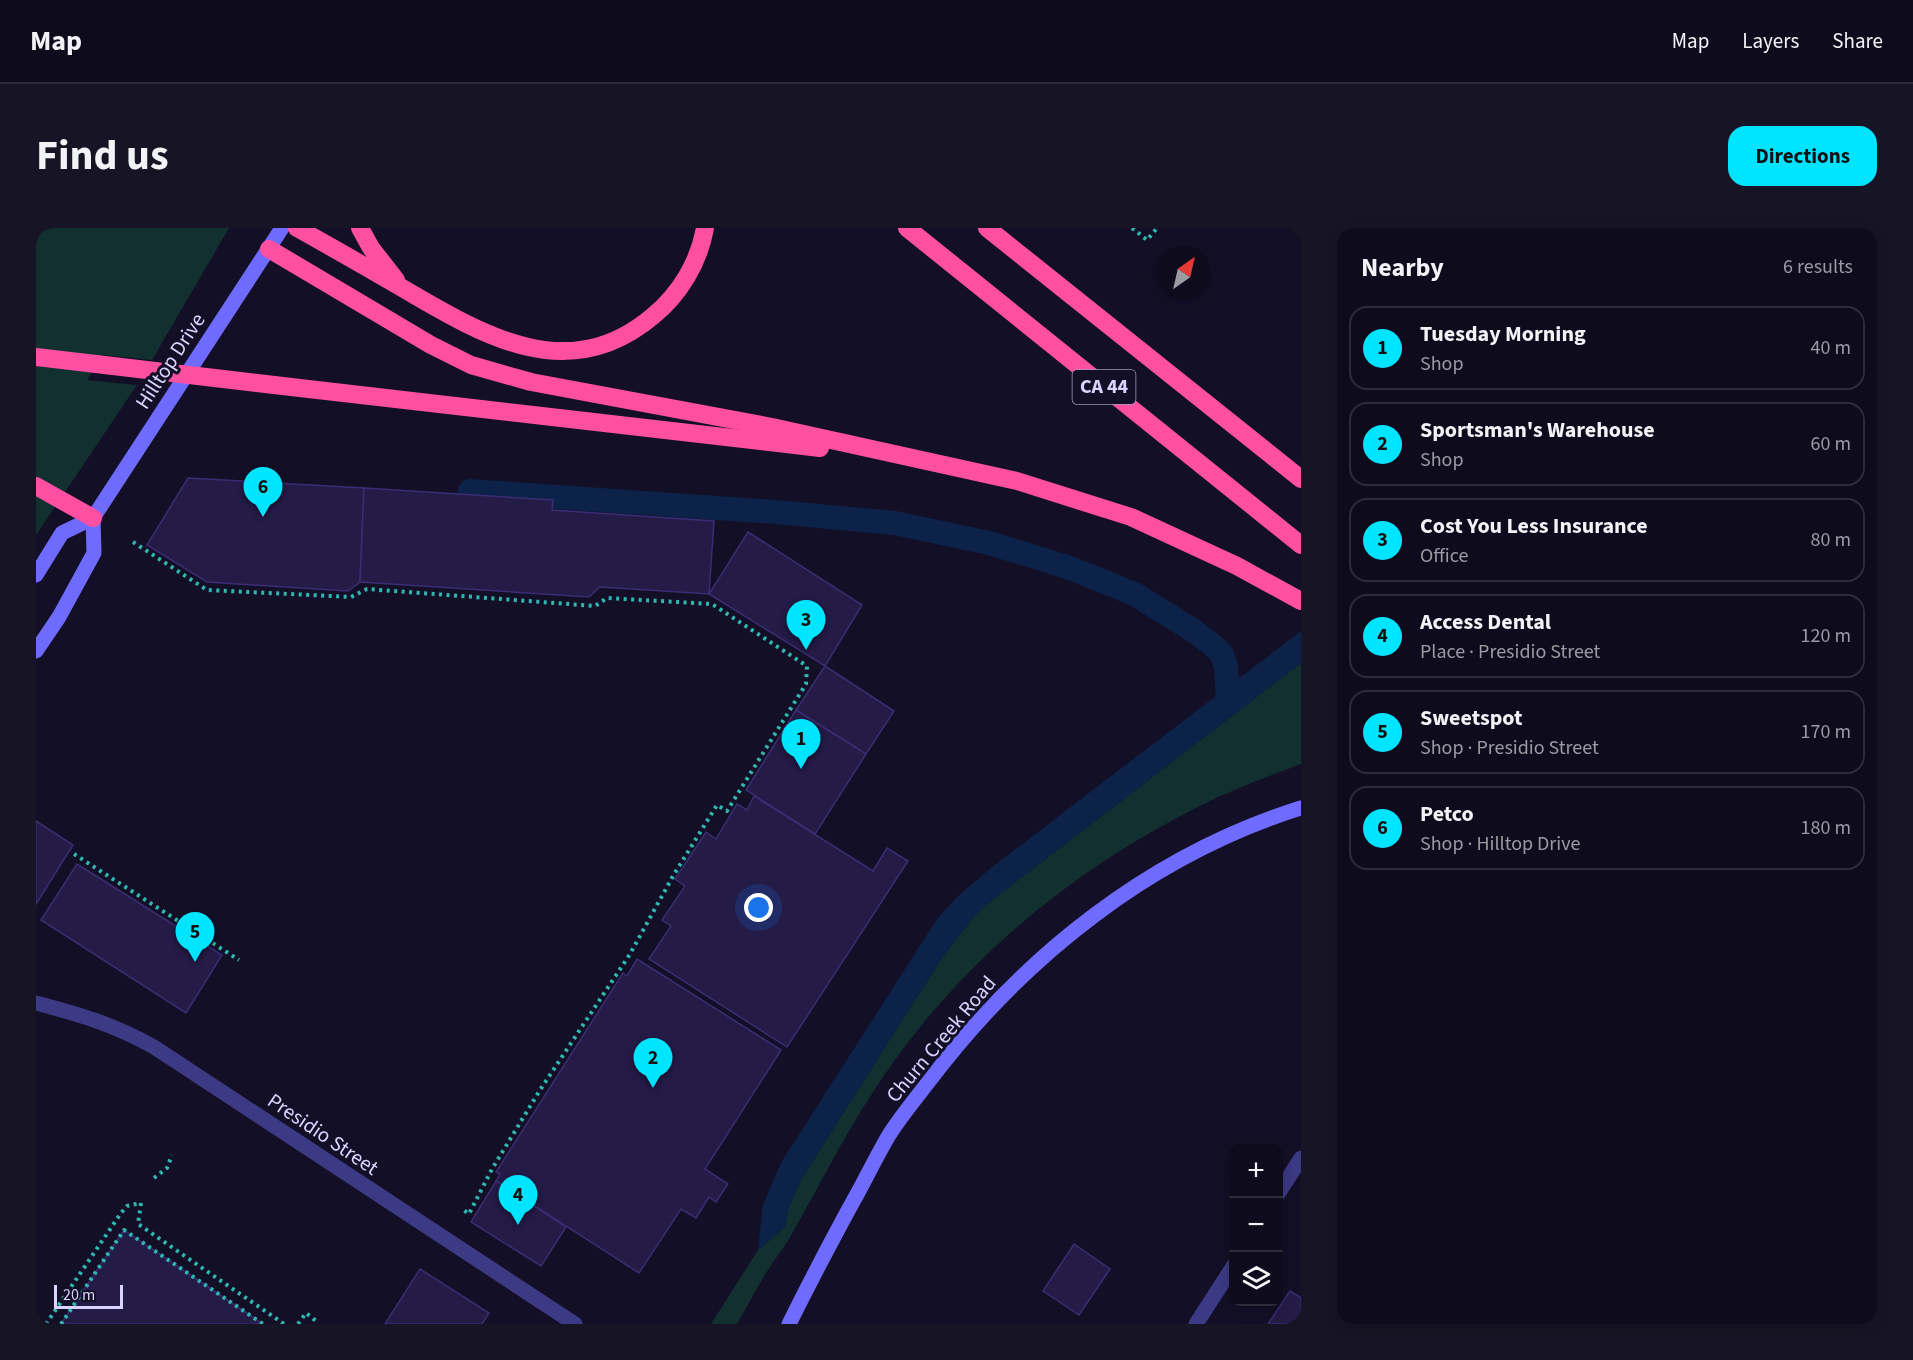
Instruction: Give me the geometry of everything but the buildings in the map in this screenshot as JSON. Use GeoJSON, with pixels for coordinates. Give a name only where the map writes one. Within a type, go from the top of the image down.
{"type":"FeatureCollection","features":[{"type":"Feature","properties":{"kind":"highway"},"geometry":{"type":"LineString","coordinates":[[297,228],[483,333],[518,345],[574,352],[612,342],[645,323],[674,297],[695,261],[705,228]]}},
{"type":"Feature","properties":{"kind":"highway"},"geometry":{"type":"LineString","coordinates":[[360,228],[371,248],[403,288]]}},
{"type":"Feature","properties":{"kind":"highway","name":"CA 44"},"geometry":{"type":"LineString","coordinates":[[908,228],[1301,545]]}},
{"type":"Feature","properties":{"kind":"highway","name":"CA 44"},"geometry":{"type":"LineString","coordinates":[[987,228],[1301,478]]}},
{"type":"Feature","properties":{"kind":"highway"},"geometry":{"type":"LineString","coordinates":[[269,249],[431,345],[471,365],[531,382],[772,427],[1017,482],[1131,517],[1237,566],[1301,602]]}},
{"type":"Feature","properties":{"kind":"highway"},"geometry":{"type":"LineString","coordinates":[[36,357],[921,459]]}},
{"type":"Feature","properties":{"kind":"highway"},"geometry":{"type":"LineString","coordinates":[[36,486],[93,518]]}},
{"type":"Feature","properties":{"kind":"main road","name":"Hilltop Drive"},"geometry":{"type":"LineString","coordinates":[[93,518],[282,228]]}},
{"type":"Feature","properties":{"kind":"main road"},"geometry":{"type":"LineString","coordinates":[[36,575],[62,533],[93,518],[94,553],[59,616],[36,651]]}},
{"type":"Feature","properties":{"kind":"main road","name":"Churn Creek Road"},"geometry":{"type":"LineString","coordinates":[[789,1324],[835,1234],[890,1135],[956,1046],[996,1000],[1058,944],[1136,884],[1205,847],[1276,816],[1301,808]]}},
{"type":"Feature","properties":{"kind":"street","name":"Presidio Street"},"geometry":{"type":"LineString","coordinates":[[36,1003],[94,1018],[154,1047],[575,1324]]}},
{"type":"Feature","properties":{"kind":"street"},"geometry":{"type":"LineString","coordinates":[[1283,1186],[1301,1158]]}},
{"type":"Feature","properties":{"kind":"street"},"geometry":{"type":"LineString","coordinates":[[1196,1324],[1229,1271]]}},
{"type":"Feature","properties":{"kind":"path"},"geometry":{"type":"LineString","coordinates":[[1132,228],[1148,240],[1157,228]]}},
{"type":"Feature","properties":{"kind":"path"},"geometry":{"type":"LineString","coordinates":[[133,542],[207,590],[351,597],[367,590],[595,606],[607,598],[712,604],[807,666],[806,684],[727,811],[717,805],[673,876],[630,954],[540,1090],[498,1159],[469,1214],[460,1208]]}},
{"type":"Feature","properties":{"kind":"path"},"geometry":{"type":"LineString","coordinates":[[74,854],[239,960]]}},
{"type":"Feature","properties":{"kind":"path"},"geometry":{"type":"LineString","coordinates":[[154,1178],[167,1168],[172,1155]]}},
{"type":"Feature","properties":{"kind":"path"},"geometry":{"type":"LineString","coordinates":[[46,1324],[121,1213],[127,1206],[141,1203],[138,1224],[285,1324]]}},
{"type":"Feature","properties":{"kind":"path"},"geometry":{"type":"LineString","coordinates":[[61,1324],[124,1230],[263,1324]]}},
{"type":"Feature","properties":{"kind":"path"},"geometry":{"type":"LineString","coordinates":[[298,1324],[306,1313],[316,1321],[314,1324]]}},
{"type":"Feature","properties":{"kind":"green space"},"geometry":{"type":"Polygon","coordinates":[[[36,228],[229,228],[152,360],[102,355],[87,380],[137,385],[36,535],[36,228]]]}},
{"type":"Feature","properties":{"kind":"green space"},"geometry":{"type":"Polygon","coordinates":[[[1301,663],[1301,764],[1200,806],[1109,858],[1066,887],[987,955],[950,992],[885,1074],[859,1114],[789,1239],[766,1273],[737,1324],[711,1324],[758,1250],[785,1227],[788,1210],[800,1181],[941,959],[975,915],[1301,663]]]}},
{"type":"Feature","properties":{"kind":"water"},"geometry":{"type":"Polygon","coordinates":[[[1301,631],[1301,663],[975,915],[941,959],[800,1181],[788,1210],[785,1227],[758,1250],[763,1204],[782,1161],[937,919],[957,897],[992,867],[1301,631]]]}},
{"type":"Feature","properties":{"kind":"waterway"},"geometry":{"type":"LineString","coordinates":[[470,491],[776,512],[895,523],[989,543],[1067,567],[1136,595],[1194,631],[1222,654],[1226,667],[1228,703]]}},
{"type":"Feature","properties":{"kind":"place","name":"Petco"},"geometry":{"type":"Point","coordinates":[263,517]}},
{"type":"Feature","properties":{"kind":"place","name":"Cost You Less Insurance"},"geometry":{"type":"Point","coordinates":[806,650]}},
{"type":"Feature","properties":{"kind":"place","name":"Tuesday Morning"},"geometry":{"type":"Point","coordinates":[801,769]}},
{"type":"Feature","properties":{"kind":"place","name":"Sweetspot"},"geometry":{"type":"Point","coordinates":[195,962]}},
{"type":"Feature","properties":{"kind":"place","name":"Sportsman's Warehouse"},"geometry":{"type":"Point","coordinates":[653,1088]}},
{"type":"Feature","properties":{"kind":"place","name":"Access Dental"},"geometry":{"type":"Point","coordinates":[518,1225]}}]}
